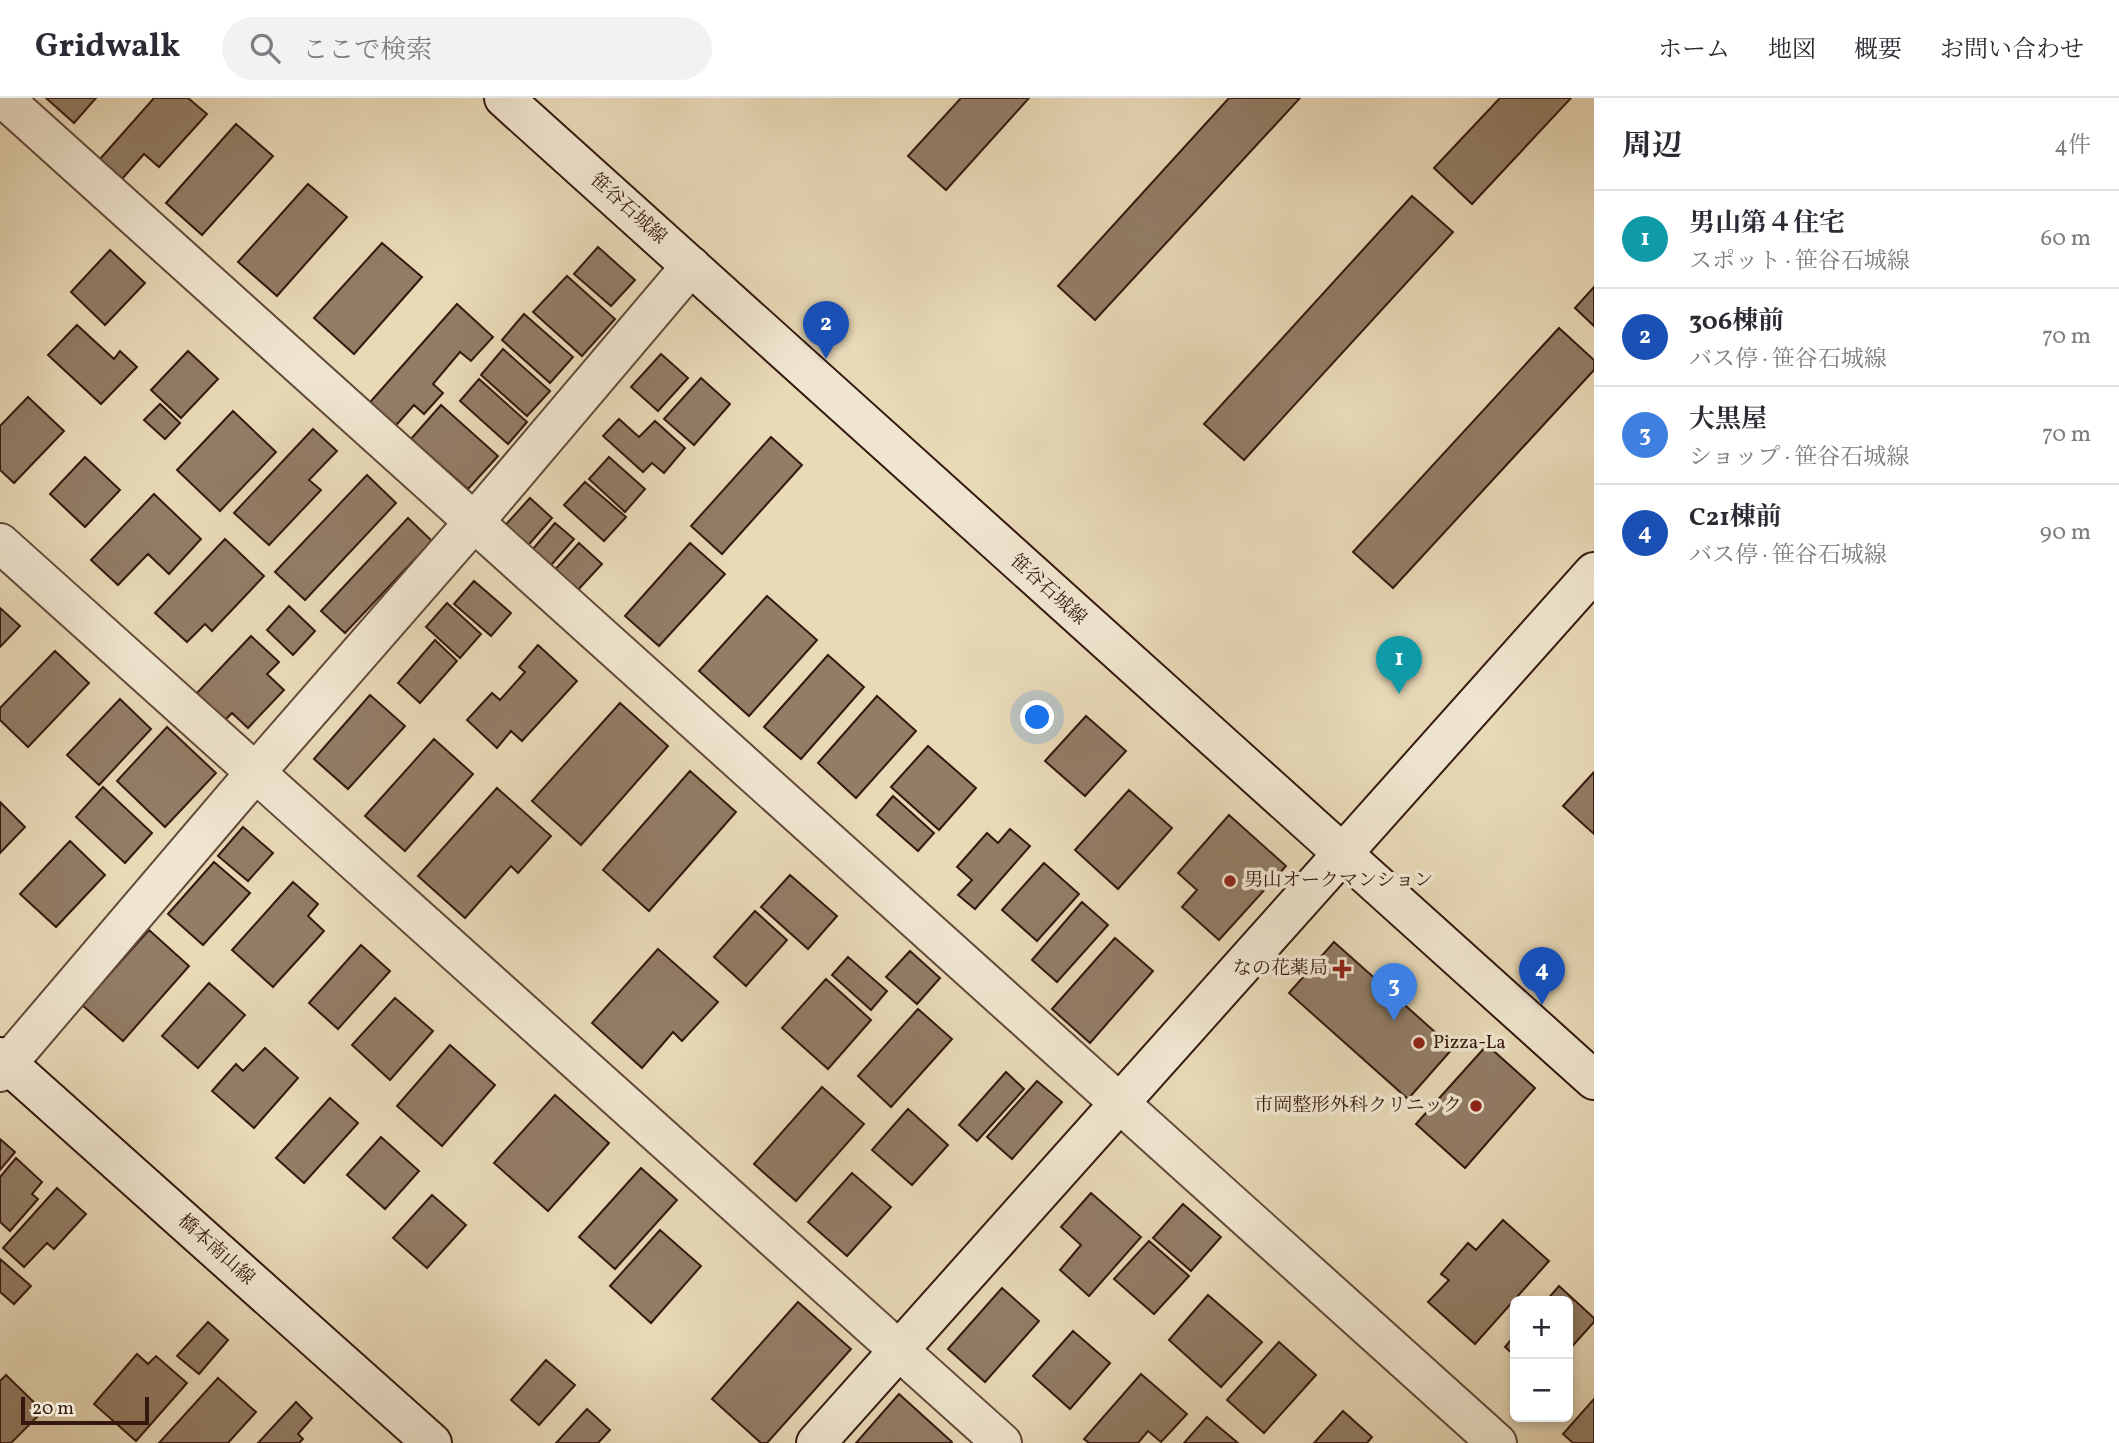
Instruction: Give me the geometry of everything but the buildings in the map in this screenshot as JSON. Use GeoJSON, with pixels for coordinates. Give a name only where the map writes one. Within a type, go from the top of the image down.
{"type":"FeatureCollection","features":[{"type":"Feature","properties":{"kind":"street"},"geometry":{"type":"LineString","coordinates":[[3,98],[1497,1443]]}},
{"type":"Feature","properties":{"kind":"street","name":"笹谷石城線"},"geometry":{"type":"LineString","coordinates":[[504,98],[1594,1080]]}},
{"type":"Feature","properties":{"kind":"street"},"geometry":{"type":"LineString","coordinates":[[3,1064],[474,522],[691,266]]}},
{"type":"Feature","properties":{"kind":"street"},"geometry":{"type":"LineString","coordinates":[[0,544],[1002,1443]]}},
{"type":"Feature","properties":{"kind":"street"},"geometry":{"type":"LineString","coordinates":[[816,1443],[1594,572]]}},
{"type":"Feature","properties":{"kind":"street","name":"橋本南山線"},"geometry":{"type":"LineString","coordinates":[[3,1064],[432,1443]]}},
{"type":"Feature","properties":{"kind":"place","name":"306棟前"},"geometry":{"type":"Point","coordinates":[826,359]}},
{"type":"Feature","properties":{"kind":"place","name":"男山第４住宅"},"geometry":{"type":"Point","coordinates":[1399,694]}},
{"type":"Feature","properties":{"kind":"place","name":"男山オークマンション"},"geometry":{"type":"Point","coordinates":[1230,881]}},
{"type":"Feature","properties":{"kind":"place","name":"なの花薬局"},"geometry":{"type":"Point","coordinates":[1342,969]}},
{"type":"Feature","properties":{"kind":"place","name":"C21棟前"},"geometry":{"type":"Point","coordinates":[1542,1005]}},
{"type":"Feature","properties":{"kind":"place","name":"大黒屋"},"geometry":{"type":"Point","coordinates":[1394,1021]}},
{"type":"Feature","properties":{"kind":"place","name":"Pizza-La"},"geometry":{"type":"Point","coordinates":[1419,1043]}},
{"type":"Feature","properties":{"kind":"place","name":"市岡整形外科クリニック"},"geometry":{"type":"Point","coordinates":[1476,1106]}}]}
